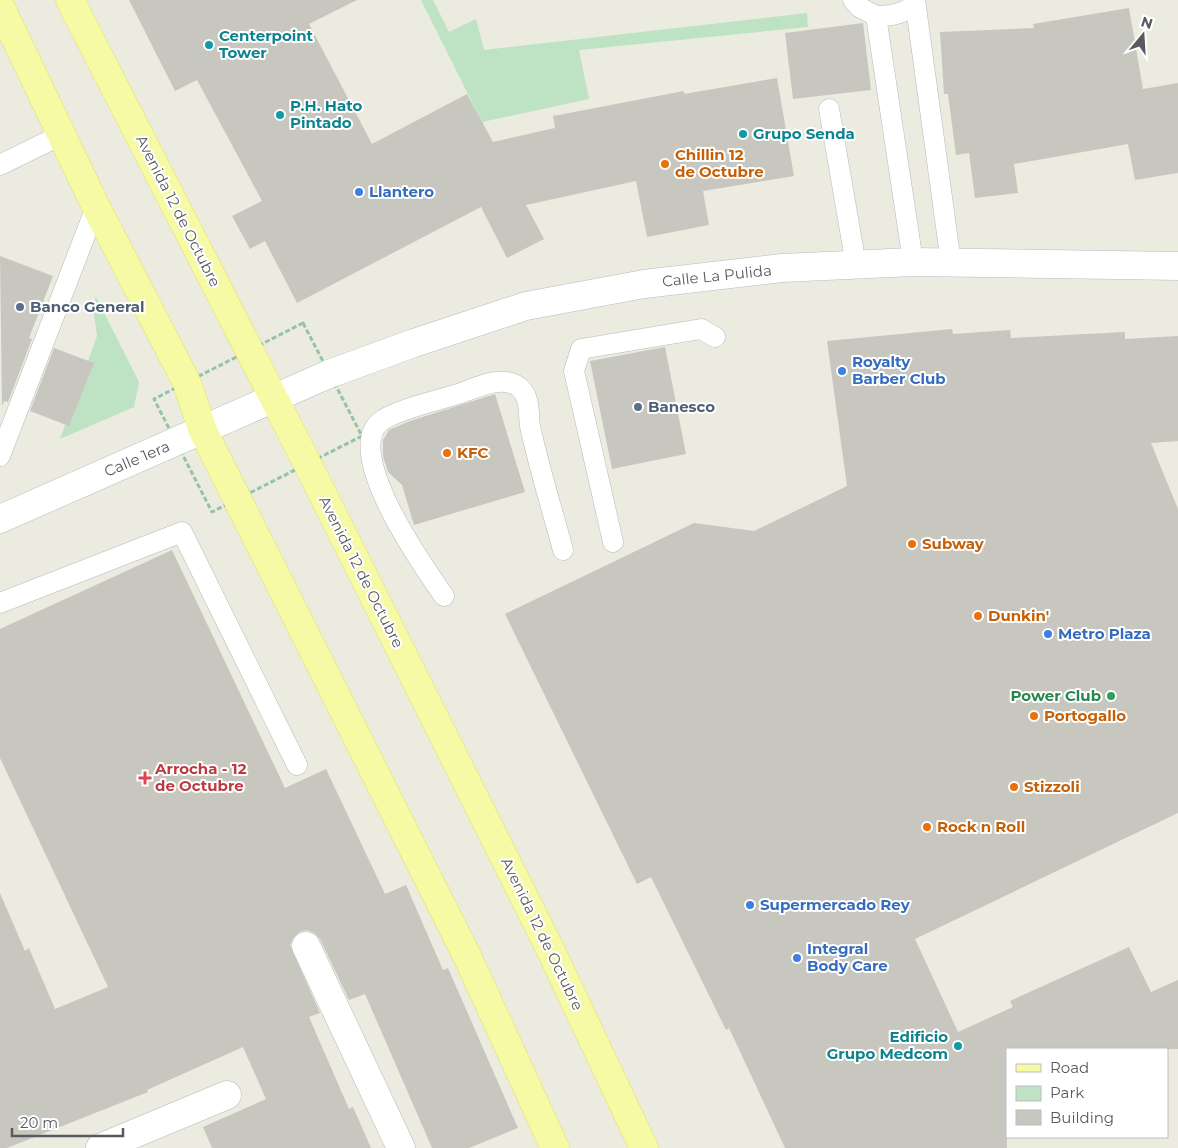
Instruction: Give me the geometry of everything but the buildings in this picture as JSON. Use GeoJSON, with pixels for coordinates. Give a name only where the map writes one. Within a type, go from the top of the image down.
{"type":"FeatureCollection","features":[{"type":"Feature","properties":{"kind":"main road","name":"Avenida 12 de Octubre"},"geometry":{"type":"LineString","coordinates":[[70,0],[274,400],[551,951],[644,1148]]}},
{"type":"Feature","properties":{"kind":"main road"},"geometry":{"type":"LineString","coordinates":[[0,6],[96,207],[187,382],[204,430],[468,958],[555,1148]]}},
{"type":"Feature","properties":{"kind":"main road","name":"Calle La Pulida"},"geometry":{"type":"LineString","coordinates":[[274,400],[329,374],[414,343],[526,306],[644,284],[782,268],[913,262],[1178,266]]}},
{"type":"Feature","properties":{"kind":"main road","name":"Calle 1era"},"geometry":{"type":"LineString","coordinates":[[0,518],[274,400]]}},
{"type":"Feature","properties":{"kind":"main road"},"geometry":{"type":"LineString","coordinates":[[306,946],[401,1148]]}},
{"type":"Feature","properties":{"kind":"main road"},"geometry":{"type":"LineString","coordinates":[[100,1148],[227,1095]]}},
{"type":"Feature","properties":{"kind":"lane"},"geometry":{"type":"LineString","coordinates":[[853,0],[859,7],[876,16],[908,11],[915,2]]}},
{"type":"Feature","properties":{"kind":"lane"},"geometry":{"type":"LineString","coordinates":[[915,2],[951,263]]}},
{"type":"Feature","properties":{"kind":"lane"},"geometry":{"type":"LineString","coordinates":[[876,16],[913,262]]}},
{"type":"Feature","properties":{"kind":"lane"},"geometry":{"type":"LineString","coordinates":[[829,109],[856,265]]}},
{"type":"Feature","properties":{"kind":"lane"},"geometry":{"type":"LineString","coordinates":[[0,164],[61,135]]}},
{"type":"Feature","properties":{"kind":"lane"},"geometry":{"type":"LineString","coordinates":[[0,456],[96,207]]}},
{"type":"Feature","properties":{"kind":"lane"},"geometry":{"type":"LineString","coordinates":[[613,542],[574,371],[581,349],[701,329],[715,337]]}},
{"type":"Feature","properties":{"kind":"lane"},"geometry":{"type":"LineString","coordinates":[[444,596],[405,539],[376,475],[369,452],[370,437],[380,422],[396,414],[498,381],[519,387],[528,400],[530,425],[563,550]]}},
{"type":"Feature","properties":{"kind":"lane"},"geometry":{"type":"LineString","coordinates":[[0,603],[182,532],[297,765]]}},
{"type":"Feature","properties":{"kind":"green space"},"geometry":{"type":"Polygon","coordinates":[[[421,0],[433,0],[449,32],[476,19],[484,50],[807,13],[808,27],[579,50],[589,99],[482,122],[421,0]]]}},
{"type":"Feature","properties":{"kind":"green space"},"geometry":{"type":"Polygon","coordinates":[[[96,297],[139,382],[134,407],[60,439],[97,336],[93,306],[96,297]]]}},
{"type":"Feature","properties":{"kind":"place","name":"Centerpoint Tower"},"geometry":{"type":"Point","coordinates":[209,45]}},
{"type":"Feature","properties":{"kind":"place","name":"P.H. Hato Pintado"},"geometry":{"type":"Point","coordinates":[280,115]}},
{"type":"Feature","properties":{"kind":"place","name":"Grupo Senda"},"geometry":{"type":"Point","coordinates":[743,134]}},
{"type":"Feature","properties":{"kind":"place","name":"Chillin 12 de Octubre"},"geometry":{"type":"Point","coordinates":[665,164]}},
{"type":"Feature","properties":{"kind":"place","name":"Llantero"},"geometry":{"type":"Point","coordinates":[359,192]}},
{"type":"Feature","properties":{"kind":"place","name":"Banco General"},"geometry":{"type":"Point","coordinates":[20,307]}},
{"type":"Feature","properties":{"kind":"place","name":"Royalty Barber Club"},"geometry":{"type":"Point","coordinates":[842,371]}},
{"type":"Feature","properties":{"kind":"place","name":"Banesco"},"geometry":{"type":"Point","coordinates":[638,407]}},
{"type":"Feature","properties":{"kind":"place","name":"KFC"},"geometry":{"type":"Point","coordinates":[447,453]}},
{"type":"Feature","properties":{"kind":"place","name":"Subway"},"geometry":{"type":"Point","coordinates":[912,544]}},
{"type":"Feature","properties":{"kind":"place","name":"Dunkin'"},"geometry":{"type":"Point","coordinates":[978,616]}},
{"type":"Feature","properties":{"kind":"place","name":"Metro Plaza"},"geometry":{"type":"Point","coordinates":[1048,634]}},
{"type":"Feature","properties":{"kind":"place","name":"Power Club"},"geometry":{"type":"Point","coordinates":[1111,696]}},
{"type":"Feature","properties":{"kind":"place","name":"Portogallo"},"geometry":{"type":"Point","coordinates":[1034,716]}},
{"type":"Feature","properties":{"kind":"place","name":"Arrocha - 12 de Octubre"},"geometry":{"type":"Point","coordinates":[145,778]}},
{"type":"Feature","properties":{"kind":"place","name":"Stizzoli"},"geometry":{"type":"Point","coordinates":[1014,787]}},
{"type":"Feature","properties":{"kind":"place","name":"Rock n Roll"},"geometry":{"type":"Point","coordinates":[927,827]}},
{"type":"Feature","properties":{"kind":"place","name":"Supermercado Rey"},"geometry":{"type":"Point","coordinates":[750,905]}},
{"type":"Feature","properties":{"kind":"place","name":"Integral Body Care"},"geometry":{"type":"Point","coordinates":[797,958]}},
{"type":"Feature","properties":{"kind":"place","name":"Edificio Grupo Medcom"},"geometry":{"type":"Point","coordinates":[958,1046]}}]}
